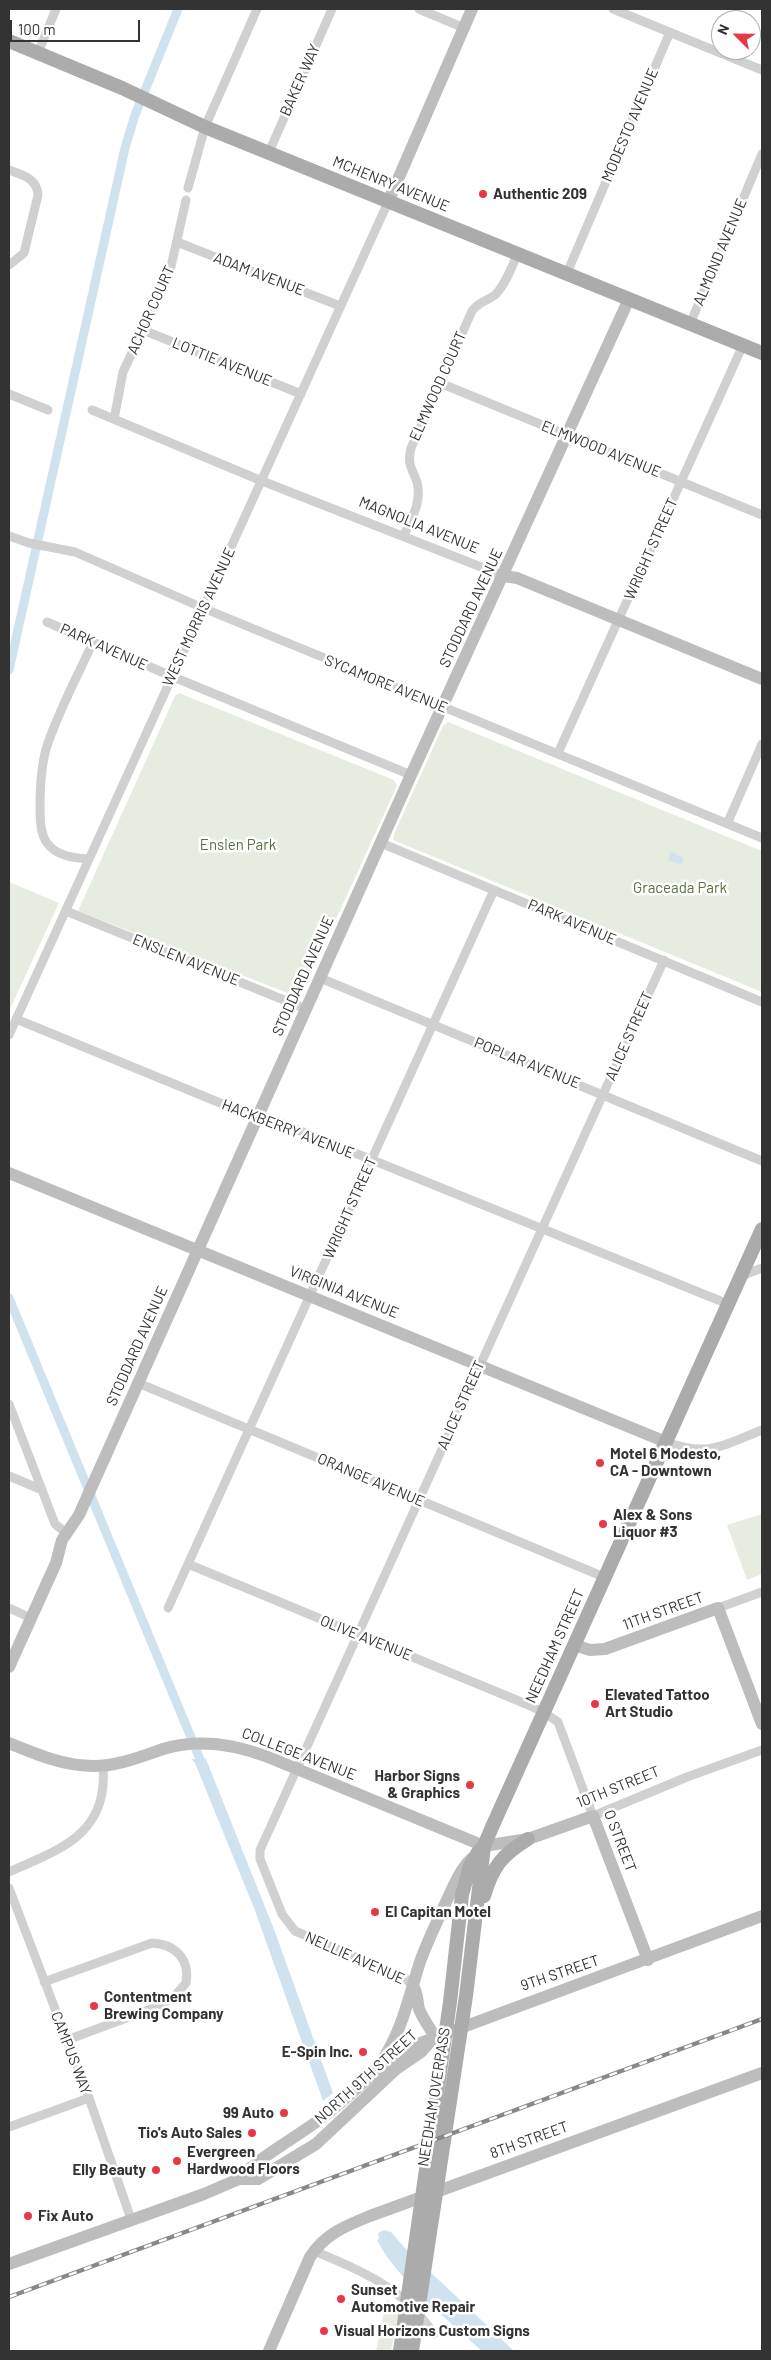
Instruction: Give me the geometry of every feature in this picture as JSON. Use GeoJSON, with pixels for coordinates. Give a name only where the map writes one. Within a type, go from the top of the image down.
{"type":"FeatureCollection","features":[{"type":"Feature","properties":{"kind":"main road","name":"MCHENRY AVENUE"},"geometry":{"type":"LineString","coordinates":[[9,41],[131,92],[205,127],[389,200],[762,353]]}},
{"type":"Feature","properties":{"kind":"main road","name":"NEEDHAM STREET"},"geometry":{"type":"LineString","coordinates":[[481,1849],[762,1229]]}},
{"type":"Feature","properties":{"kind":"main road"},"geometry":{"type":"LineString","coordinates":[[471,1953],[486,1892],[495,1868],[510,1851],[528,1839]]}},
{"type":"Feature","properties":{"kind":"main road","name":"NEEDHAM OVERPASS"},"geometry":{"type":"LineString","coordinates":[[407,2347],[466,1996],[481,1849]]}},
{"type":"Feature","properties":{"kind":"main road","name":"NEEDHAM OVERPASS"},"geometry":{"type":"LineString","coordinates":[[407,2347],[462,1894],[470,1866],[481,1849]]}},
{"type":"Feature","properties":{"kind":"street"},"geometry":{"type":"LineString","coordinates":[[38,53],[56,9]]}},
{"type":"Feature","properties":{"kind":"street"},"geometry":{"type":"LineString","coordinates":[[188,188],[205,127],[257,9]]}},
{"type":"Feature","properties":{"kind":"street","name":"BAKER WAY"},"geometry":{"type":"LineString","coordinates":[[268,152],[332,9]]}},
{"type":"Feature","properties":{"kind":"street"},"geometry":{"type":"LineString","coordinates":[[420,9],[464,28]]}},
{"type":"Feature","properties":{"kind":"street"},"geometry":{"type":"LineString","coordinates":[[389,200],[472,9]]}},
{"type":"Feature","properties":{"kind":"street"},"geometry":{"type":"LineString","coordinates":[[613,9],[762,70]]}},
{"type":"Feature","properties":{"kind":"street","name":"MODESTO AVENUE"},"geometry":{"type":"LineString","coordinates":[[567,273],[670,32]]}},
{"type":"Feature","properties":{"kind":"street","name":"ALMOND AVENUE"},"geometry":{"type":"LineString","coordinates":[[690,324],[762,154]]}},
{"type":"Feature","properties":{"kind":"street"},"geometry":{"type":"LineString","coordinates":[[9,170],[33,181],[38,195],[24,253],[9,266]]}},
{"type":"Feature","properties":{"kind":"street","name":"ACHOR COURT"},"geometry":{"type":"LineString","coordinates":[[114,419],[123,372],[170,270],[186,200]]}},
{"type":"Feature","properties":{"kind":"street","name":"WEST MORRIS AVENUE"},"geometry":{"type":"LineString","coordinates":[[9,1035],[389,200]]}},
{"type":"Feature","properties":{"kind":"street","name":"ADAM AVENUE"},"geometry":{"type":"LineString","coordinates":[[177,242],[340,306]]}},
{"type":"Feature","properties":{"kind":"street","name":"ELMWOOD COURT"},"geometry":{"type":"LineString","coordinates":[[404,535],[418,502],[417,484],[409,464],[410,448],[472,311],[477,304],[494,295],[500,288],[518,253]]}},
{"type":"Feature","properties":{"kind":"street","name":"STODDARD AVENUE"},"geometry":{"type":"LineString","coordinates":[[9,1667],[56,1563],[60,1544],[76,1521],[411,775],[504,576],[629,299]]}},
{"type":"Feature","properties":{"kind":"street","name":"LOTTIE AVENUE"},"geometry":{"type":"LineString","coordinates":[[143,330],[301,394]]}},
{"type":"Feature","properties":{"kind":"street","name":"WRIGHT STREET"},"geometry":{"type":"LineString","coordinates":[[558,753],[743,345]]}},
{"type":"Feature","properties":{"kind":"street","name":"ELMWOOD AVENUE"},"geometry":{"type":"LineString","coordinates":[[440,383],[762,515]]}},
{"type":"Feature","properties":{"kind":"street"},"geometry":{"type":"LineString","coordinates":[[9,394],[48,410]]}},
{"type":"Feature","properties":{"kind":"street","name":"MAGNOLIA AVENUE"},"geometry":{"type":"LineString","coordinates":[[92,410],[262,481],[404,535],[504,576],[517,578],[762,679]]}},
{"type":"Feature","properties":{"kind":"street","name":"SYCAMORE AVENUE"},"geometry":{"type":"LineString","coordinates":[[9,536],[29,543],[75,552],[203,608],[762,838]]}},
{"type":"Feature","properties":{"kind":"street","name":"PARK AVENUE"},"geometry":{"type":"LineString","coordinates":[[47,622],[171,676],[411,775]]}},
{"type":"Feature","properties":{"kind":"street"},"geometry":{"type":"LineString","coordinates":[[88,859],[72,858],[56,852],[48,845],[43,837],[40,820],[40,786],[47,747],[93,642]]}},
{"type":"Feature","properties":{"kind":"street"},"geometry":{"type":"LineString","coordinates":[[727,824],[762,744]]}},
{"type":"Feature","properties":{"kind":"street","name":"PARK AVENUE"},"geometry":{"type":"LineString","coordinates":[[381,843],[762,1002]]}},
{"type":"Feature","properties":{"kind":"street","name":"WRIGHT STREET"},"geometry":{"type":"LineString","coordinates":[[168,1608],[494,890]]}},
{"type":"Feature","properties":{"kind":"street","name":"ENSLEN AVENUE"},"geometry":{"type":"LineString","coordinates":[[66,911],[306,1008]]}},
{"type":"Feature","properties":{"kind":"street","name":"ALICE STREET"},"geometry":{"type":"LineString","coordinates":[[260,1850],[664,960]]}},
{"type":"Feature","properties":{"kind":"street","name":"POPLAR AVENUE"},"geometry":{"type":"LineString","coordinates":[[320,978],[762,1161]]}},
{"type":"Feature","properties":{"kind":"street","name":"HACKBERRY AVENUE"},"geometry":{"type":"LineString","coordinates":[[16,1019],[247,1114],[271,1119],[728,1304]]}},
{"type":"Feature","properties":{"kind":"street","name":"VIRGINIA AVENUE"},"geometry":{"type":"LineString","coordinates":[[9,1173],[666,1442]]}},
{"type":"Feature","properties":{"kind":"street"},"geometry":{"type":"LineString","coordinates":[[741,1276],[762,1268]]}},
{"type":"Feature","properties":{"kind":"street","name":"ORANGE AVENUE"},"geometry":{"type":"LineString","coordinates":[[138,1383],[604,1577]]}},
{"type":"Feature","properties":{"kind":"street"},"geometry":{"type":"LineString","coordinates":[[9,1404],[55,1524],[66,1533]]}},
{"type":"Feature","properties":{"kind":"street"},"geometry":{"type":"LineString","coordinates":[[666,1442],[683,1448],[700,1450],[723,1446],[762,1430]]}},
{"type":"Feature","properties":{"kind":"street"},"geometry":{"type":"LineString","coordinates":[[9,1476],[40,1489]]}},
{"type":"Feature","properties":{"kind":"street","name":"OLIVE AVENUE"},"geometry":{"type":"LineString","coordinates":[[188,1564],[544,1712]]}},
{"type":"Feature","properties":{"kind":"street","name":"11TH STREET"},"geometry":{"type":"LineString","coordinates":[[574,1645],[590,1650],[601,1650],[762,1592]]}},
{"type":"Feature","properties":{"kind":"street"},"geometry":{"type":"LineString","coordinates":[[9,1608],[31,1618]]}},
{"type":"Feature","properties":{"kind":"street"},"geometry":{"type":"LineString","coordinates":[[718,1608],[762,1724]]}},
{"type":"Feature","properties":{"kind":"street","name":"O STREET"},"geometry":{"type":"LineString","coordinates":[[544,1712],[558,1722],[648,1960]]}},
{"type":"Feature","properties":{"kind":"street","name":"COLLEGE AVENUE"},"geometry":{"type":"LineString","coordinates":[[9,1743],[68,1764],[103,1765],[131,1761],[164,1749],[183,1745],[204,1743],[240,1748],[296,1768],[481,1849]]}},
{"type":"Feature","properties":{"kind":"street","name":"10TH STREET"},"geometry":{"type":"LineString","coordinates":[[481,1849],[528,1839],[593,1816],[687,1777],[762,1750]]}},
{"type":"Feature","properties":{"kind":"street"},"geometry":{"type":"LineString","coordinates":[[9,1872],[64,1847],[85,1830],[98,1809],[102,1798],[103,1765]]}},
{"type":"Feature","properties":{"kind":"street","name":"NEEDHAM STREET"},"geometry":{"type":"LineString","coordinates":[[374,2072],[392,2045],[421,1961],[454,1885],[468,1862],[481,1849]]}},
{"type":"Feature","properties":{"kind":"street","name":"NELLIE AVENUE"},"geometry":{"type":"LineString","coordinates":[[260,1850],[260,1859],[282,1914],[295,1931],[406,1979],[413,1986]]}},
{"type":"Feature","properties":{"kind":"street","name":"CAMPUS WAY"},"geometry":{"type":"LineString","coordinates":[[9,1888],[67,2040],[131,2219]]}},
{"type":"Feature","properties":{"kind":"street","name":"9TH STREET"},"geometry":{"type":"LineString","coordinates":[[374,2072],[404,2049],[648,1960],[762,1916]]}},
{"type":"Feature","properties":{"kind":"street"},"geometry":{"type":"LineString","coordinates":[[44,1982],[152,1943],[160,1943],[176,1951],[183,1958],[187,1967],[186,1983],[167,2002],[67,2040]]}},
{"type":"Feature","properties":{"kind":"street"},"geometry":{"type":"LineString","coordinates":[[413,1986],[417,1992],[418,2006],[422,2016],[435,2037]]}},
{"type":"Feature","properties":{"kind":"street","name":"NORTH 9TH STREET"},"geometry":{"type":"LineString","coordinates":[[239,2179],[258,2179],[316,2144],[396,2069],[421,2052],[435,2037]]}},
{"type":"Feature","properties":{"kind":"street","name":"NORTH 9TH STREET"},"geometry":{"type":"LineString","coordinates":[[9,2264],[204,2194],[239,2179],[255,2163],[320,2120],[374,2072]]}},
{"type":"Feature","properties":{"kind":"street","name":"8TH STREET"},"geometry":{"type":"LineString","coordinates":[[314,2251],[326,2238],[342,2227],[762,2073]]}},
{"type":"Feature","properties":{"kind":"street"},"geometry":{"type":"LineString","coordinates":[[9,2127],[88,2098]]}},
{"type":"Feature","properties":{"kind":"street"},"geometry":{"type":"LineString","coordinates":[[269,2351],[314,2251],[381,2281],[426,2322],[434,2334]]}},
{"type":"Feature","properties":{"kind":"green space","name":"Enslen Park"},"geometry":{"type":"Polygon","coordinates":[[[179,693],[394,780],[397,786],[302,993],[295,996],[78,911],[175,696],[179,693]]]}},
{"type":"Feature","properties":{"kind":"green space","name":"Graceada Park"},"geometry":{"type":"Polygon","coordinates":[[[448,722],[762,851],[762,992],[393,840],[443,726],[448,722]]]}},
{"type":"Feature","properties":{"kind":"green space"},"geometry":{"type":"Polygon","coordinates":[[[9,882],[59,903],[9,1011],[9,882]]]}},
{"type":"Feature","properties":{"kind":"green space"},"geometry":{"type":"Polygon","coordinates":[[[762,1514],[762,1574],[747,1580],[727,1525],[762,1514]]]}},
{"type":"Feature","properties":{"kind":"green space"},"geometry":{"type":"Polygon","coordinates":[[[387,2299],[399,2310],[391,2351],[376,2351],[387,2299]]]}},
{"type":"Feature","properties":{"kind":"water"},"geometry":{"type":"Polygon","coordinates":[[[671,852],[684,858],[682,865],[668,860],[671,852]]]}},
{"type":"Feature","properties":{"kind":"water"},"geometry":{"type":"Polygon","coordinates":[[[191,1759],[206,1759],[275,1932],[333,2093],[323,2101],[254,1908],[195,1763],[191,1759]]]}},
{"type":"Feature","properties":{"kind":"water"},"geometry":{"type":"Polygon","coordinates":[[[384,2230],[391,2232],[405,2248],[514,2351],[482,2351],[439,2313],[410,2284],[385,2254],[377,2240],[379,2239],[378,2233],[384,2230]]]}},
{"type":"Feature","properties":{"kind":"waterway"},"geometry":{"type":"LineString","coordinates":[[9,670],[125,148],[135,115],[178,9]]}},
{"type":"Feature","properties":{"kind":"waterway"},"geometry":{"type":"LineString","coordinates":[[9,1298],[204,1769]]}},
{"type":"Feature","properties":{"kind":"railway"},"geometry":{"type":"LineString","coordinates":[[9,2297],[762,2019]]}},
{"type":"Feature","properties":{"kind":"place","name":"Authentic 209"},"geometry":{"type":"Point","coordinates":[483,194]}},
{"type":"Feature","properties":{"kind":"place","name":"Motel 6 Modesto, CA - Downtown"},"geometry":{"type":"Point","coordinates":[600,1463]}},
{"type":"Feature","properties":{"kind":"place","name":"Alex & Sons Liquor #3"},"geometry":{"type":"Point","coordinates":[603,1524]}},
{"type":"Feature","properties":{"kind":"place","name":"Elevated Tattoo Art Studio"},"geometry":{"type":"Point","coordinates":[595,1704]}},
{"type":"Feature","properties":{"kind":"place","name":"Harbor Signs & Graphics"},"geometry":{"type":"Point","coordinates":[470,1785]}},
{"type":"Feature","properties":{"kind":"place","name":"El Capitan Motel"},"geometry":{"type":"Point","coordinates":[375,1912]}},
{"type":"Feature","properties":{"kind":"place","name":"Contentment Brewing Company"},"geometry":{"type":"Point","coordinates":[94,2006]}},
{"type":"Feature","properties":{"kind":"place","name":"E-Spin Inc."},"geometry":{"type":"Point","coordinates":[363,2052]}},
{"type":"Feature","properties":{"kind":"place","name":"99 Auto"},"geometry":{"type":"Point","coordinates":[284,2113]}},
{"type":"Feature","properties":{"kind":"place","name":"Tio's Auto Sales"},"geometry":{"type":"Point","coordinates":[252,2133]}},
{"type":"Feature","properties":{"kind":"place","name":"Evergreen Hardwood Floors"},"geometry":{"type":"Point","coordinates":[177,2161]}},
{"type":"Feature","properties":{"kind":"place","name":"Elly Beauty"},"geometry":{"type":"Point","coordinates":[156,2170]}},
{"type":"Feature","properties":{"kind":"place","name":"Fix Auto"},"geometry":{"type":"Point","coordinates":[28,2216]}},
{"type":"Feature","properties":{"kind":"place","name":"Sunset Automotive Repair"},"geometry":{"type":"Point","coordinates":[341,2299]}},
{"type":"Feature","properties":{"kind":"place","name":"Visual Horizons Custom Signs"},"geometry":{"type":"Point","coordinates":[324,2331]}}]}
